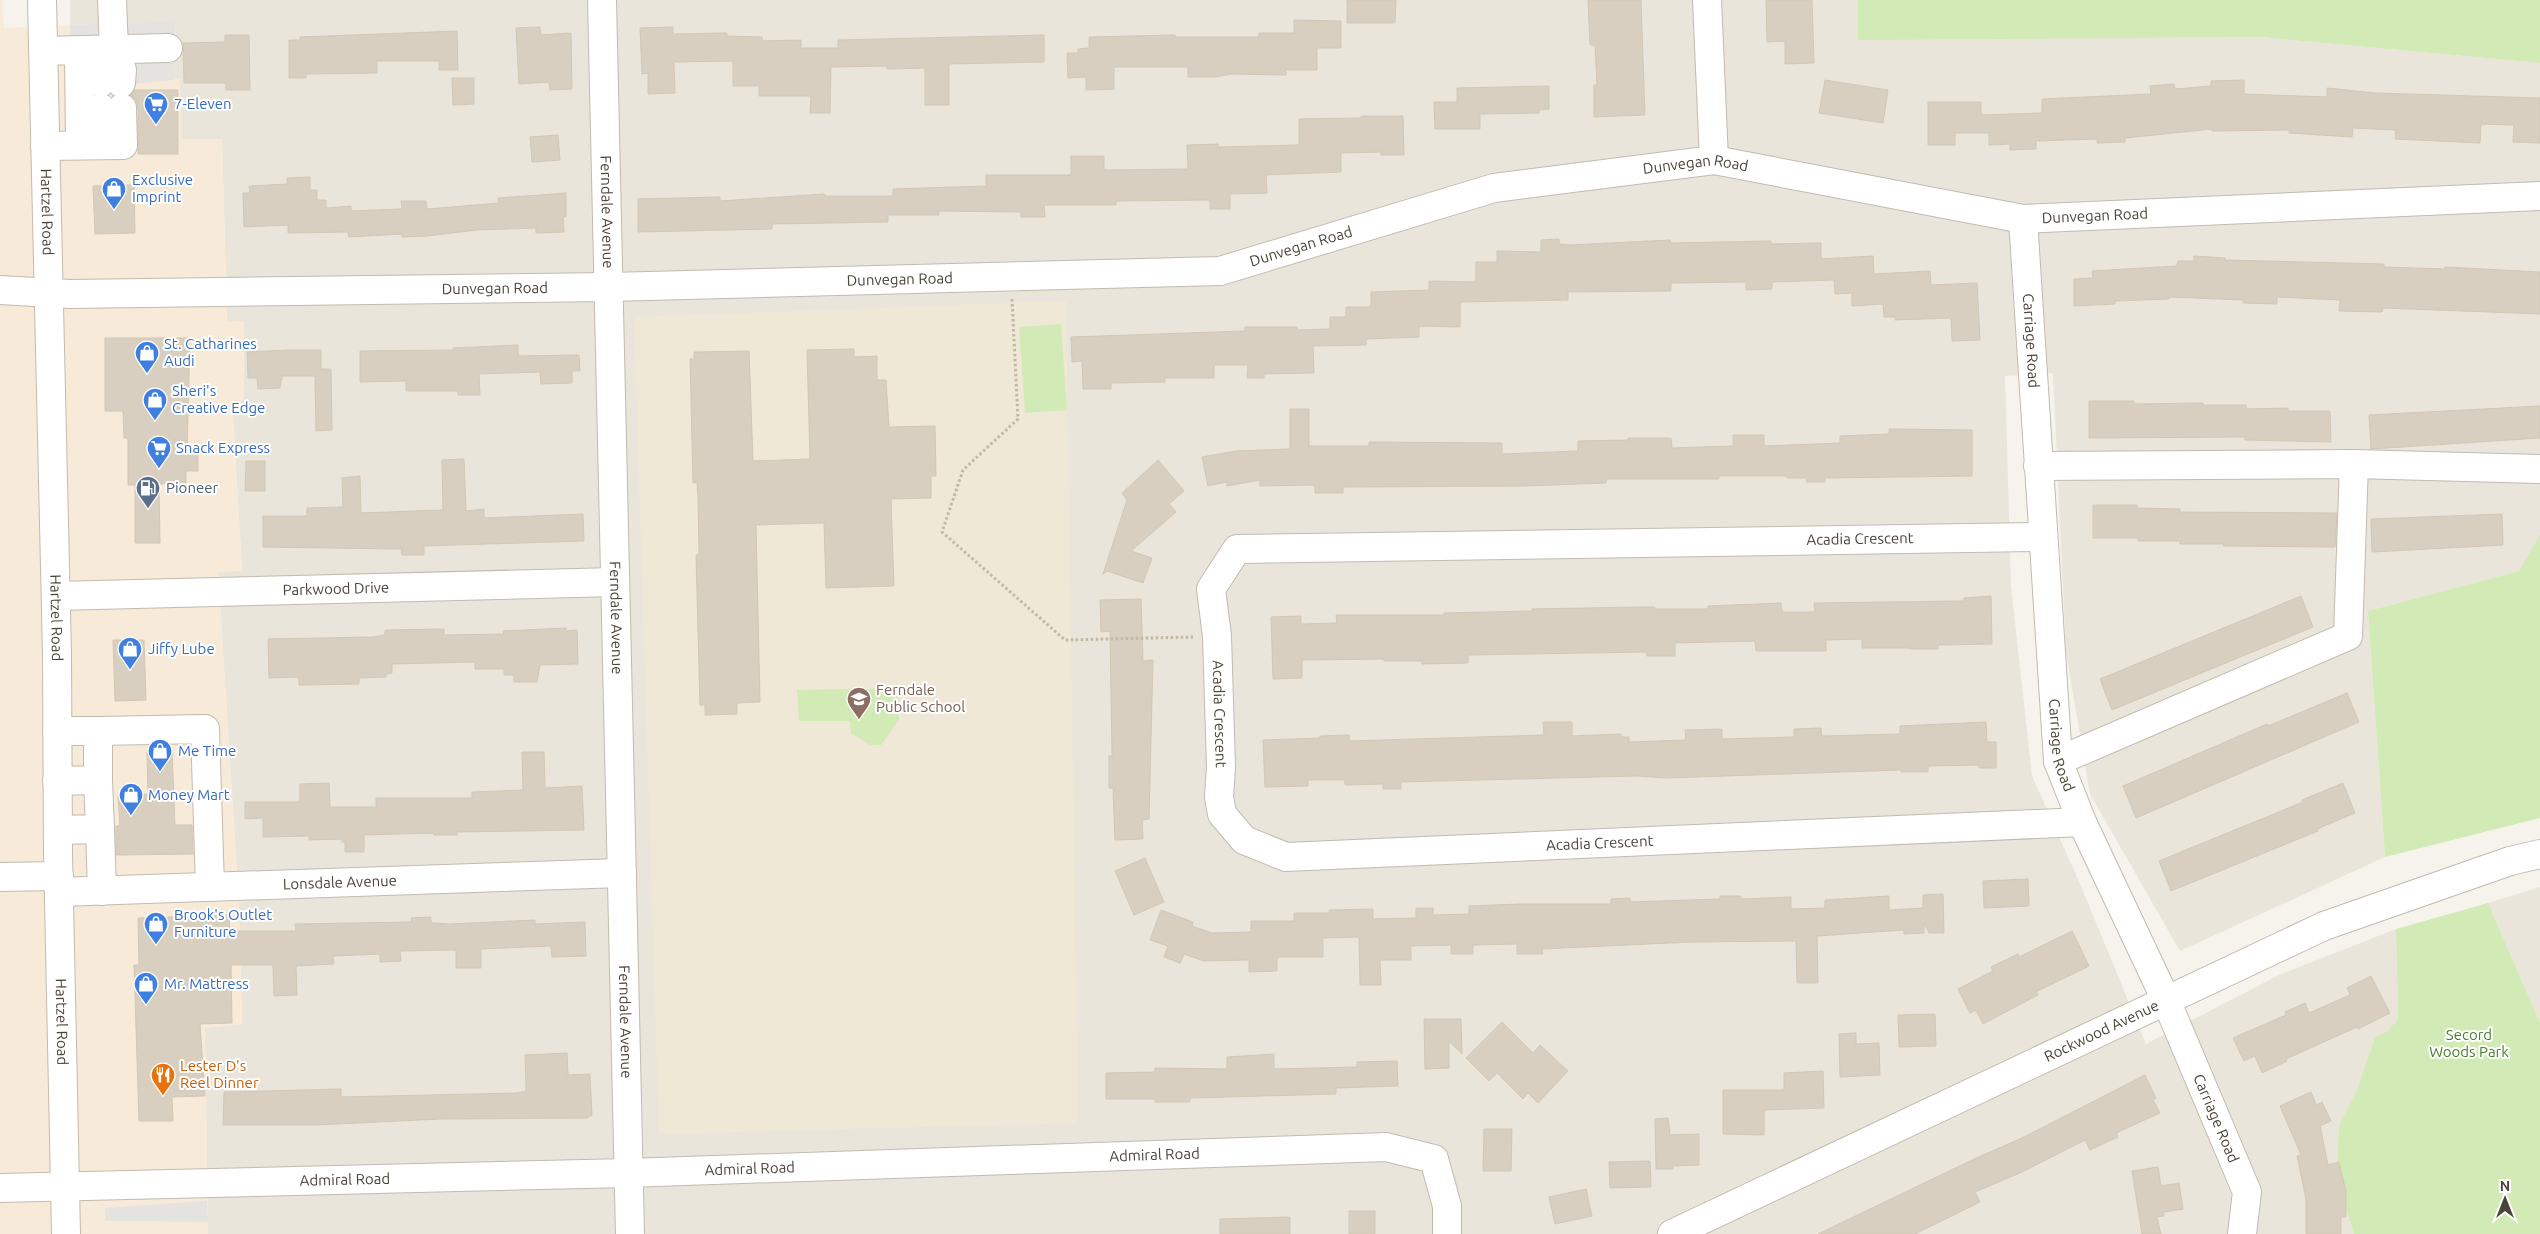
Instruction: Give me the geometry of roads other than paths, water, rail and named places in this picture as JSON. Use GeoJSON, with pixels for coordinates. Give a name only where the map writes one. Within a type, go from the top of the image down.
{"type":"FeatureCollection","features":[{"type":"Feature","properties":{"kind":"street","name":"Hartzel Road"},"geometry":{"type":"LineString","coordinates":[[43,0],[56,596],[58,830],[66,1234]]}},
{"type":"Feature","properties":{"kind":"street"},"geometry":{"type":"LineString","coordinates":[[91,145],[98,50],[112,0]]}},
{"type":"Feature","properties":{"kind":"street","name":"Ferndale Avenue"},"geometry":{"type":"LineString","coordinates":[[602,0],[630,1234]]}},
{"type":"Feature","properties":{"kind":"street"},"geometry":{"type":"LineString","coordinates":[[1707,0],[1714,160]]}},
{"type":"Feature","properties":{"kind":"street"},"geometry":{"type":"LineString","coordinates":[[43,51],[168,48]]}},
{"type":"Feature","properties":{"kind":"street"},"geometry":{"type":"LineString","coordinates":[[46,146],[123,145],[98,50]]}},
{"type":"Feature","properties":{"kind":"street","name":"Dunvegan Road"},"geometry":{"type":"LineString","coordinates":[[0,290],[70,294],[608,287],[1220,271],[1494,188],[1714,160],[2023,219],[2540,196]]}},
{"type":"Feature","properties":{"kind":"street","name":"Carriage Road"},"geometry":{"type":"LineString","coordinates":[[2023,219],[2058,761],[2082,822],[2166,1000],[2247,1192],[2242,1234]]}},
{"type":"Feature","properties":{"kind":"street"},"geometry":{"type":"LineString","coordinates":[[2058,761],[2348,636],[2354,464]]}},
{"type":"Feature","properties":{"kind":"street"},"geometry":{"type":"LineString","coordinates":[[2038,466],[2354,464],[2540,469]]}},
{"type":"Feature","properties":{"kind":"street","name":"Acadia Crescent"},"geometry":{"type":"LineString","coordinates":[[2042,536],[1238,549],[1211,589],[1217,636],[1221,767],[1219,797],[1222,814],[1244,840],[1286,857],[2082,822]]}},
{"type":"Feature","properties":{"kind":"street","name":"Parkwood Drive"},"geometry":{"type":"LineString","coordinates":[[56,596],[615,582]]}},
{"type":"Feature","properties":{"kind":"street"},"geometry":{"type":"LineString","coordinates":[[58,731],[205,729],[210,887]]}},
{"type":"Feature","properties":{"kind":"street"},"geometry":{"type":"LineString","coordinates":[[98,731],[102,891]]}},
{"type":"Feature","properties":{"kind":"street"},"geometry":{"type":"LineString","coordinates":[[58,781],[98,780]]}},
{"type":"Feature","properties":{"kind":"street"},"geometry":{"type":"LineString","coordinates":[[58,830],[100,829]]}},
{"type":"Feature","properties":{"kind":"street","name":"Rockwood Avenue"},"geometry":{"type":"LineString","coordinates":[[1672,1234],[2324,926],[2510,860],[2540,854]]}},
{"type":"Feature","properties":{"kind":"street","name":"Lonsdale Avenue"},"geometry":{"type":"LineString","coordinates":[[0,877],[102,891],[622,872]]}},
{"type":"Feature","properties":{"kind":"street","name":"Admiral Road"},"geometry":{"type":"LineString","coordinates":[[0,1188],[628,1173],[1386,1148],[1434,1159],[1447,1206],[1447,1234]]}},
{"type":"Feature","properties":{"kind":"place","name":"7-Eleven"},"geometry":{"type":"Point","coordinates":[156,125]}},
{"type":"Feature","properties":{"kind":"place","name":"Exclusive Imprint"},"geometry":{"type":"Point","coordinates":[114,210]}},
{"type":"Feature","properties":{"kind":"place","name":"St. Catharines Audi"},"geometry":{"type":"Point","coordinates":[147,374]}},
{"type":"Feature","properties":{"kind":"place","name":"Sheri's Creative Edge"},"geometry":{"type":"Point","coordinates":[155,421]}},
{"type":"Feature","properties":{"kind":"place","name":"Snack Express"},"geometry":{"type":"Point","coordinates":[159,469]}},
{"type":"Feature","properties":{"kind":"place","name":"Pioneer"},"geometry":{"type":"Point","coordinates":[148,509]}},
{"type":"Feature","properties":{"kind":"place","name":"Jiffy Lube"},"geometry":{"type":"Point","coordinates":[130,670]}},
{"type":"Feature","properties":{"kind":"place","name":"Ferndale Public School"},"geometry":{"type":"Point","coordinates":[859,720]}},
{"type":"Feature","properties":{"kind":"place","name":"Me Time"},"geometry":{"type":"Point","coordinates":[160,772]}},
{"type":"Feature","properties":{"kind":"place","name":"Money Mart"},"geometry":{"type":"Point","coordinates":[131,816]}},
{"type":"Feature","properties":{"kind":"place","name":"Brook's Outlet Furniture"},"geometry":{"type":"Point","coordinates":[156,945]}},
{"type":"Feature","properties":{"kind":"place","name":"Mr. Mattress"},"geometry":{"type":"Point","coordinates":[146,1005]}},
{"type":"Feature","properties":{"kind":"place","name":"Lester D's Reel Dinner"},"geometry":{"type":"Point","coordinates":[163,1096]}},
{"type":"Feature","properties":{"kind":"park label","name":"Secord Woods Park"},"geometry":{"type":"Point","coordinates":[2469,1044]}}]}
